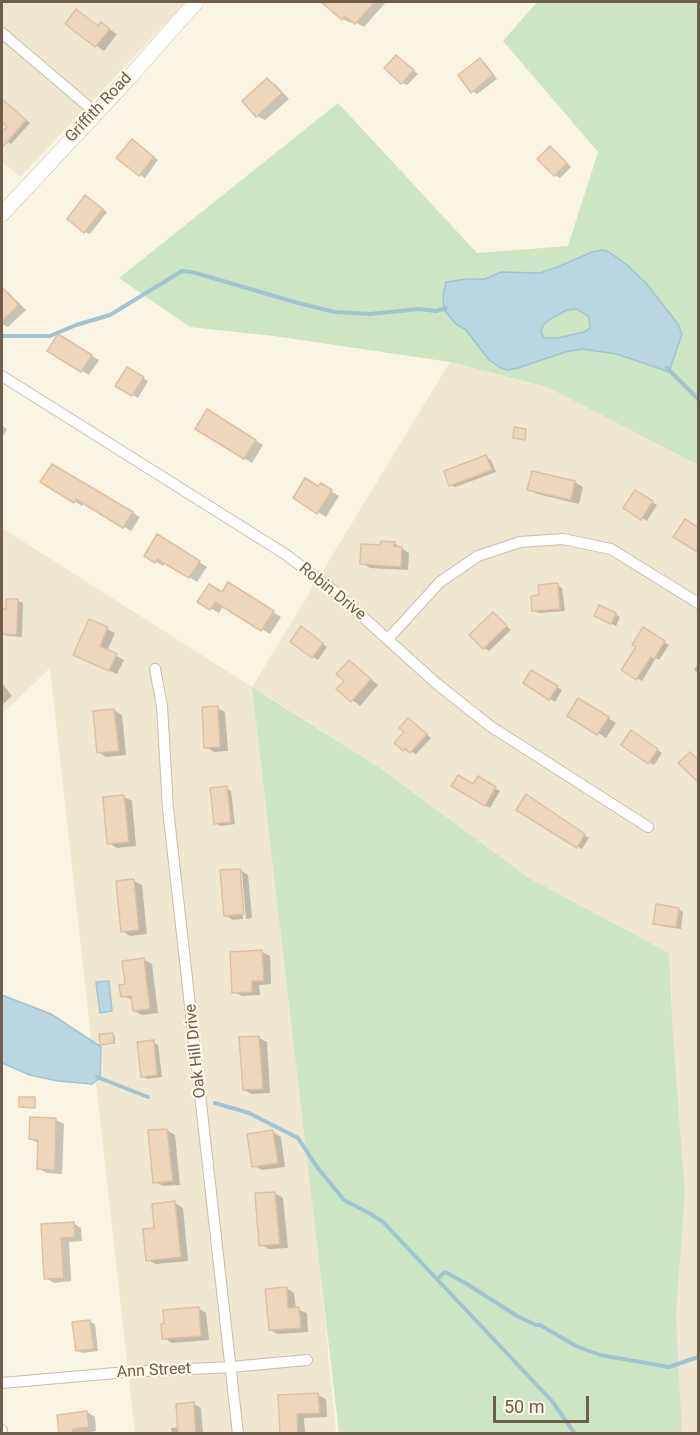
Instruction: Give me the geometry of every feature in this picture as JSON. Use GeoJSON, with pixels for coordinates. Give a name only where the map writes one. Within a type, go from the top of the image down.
{"type":"FeatureCollection","features":[{"type":"Feature","properties":{"kind":"street","name":"Griffith Road"},"geometry":{"type":"LineString","coordinates":[[2,214],[196,2]]}},
{"type":"Feature","properties":{"kind":"street"},"geometry":{"type":"LineString","coordinates":[[2,33],[96,113]]}},
{"type":"Feature","properties":{"kind":"street","name":"Robin Drive"},"geometry":{"type":"LineString","coordinates":[[2,375],[285,555],[333,590],[437,684],[490,726],[648,827]]}},
{"type":"Feature","properties":{"kind":"street"},"geometry":{"type":"LineString","coordinates":[[388,639],[441,582],[478,556],[520,542],[563,539],[611,549],[699,603]]}},
{"type":"Feature","properties":{"kind":"street","name":"Oak Hill Drive"},"geometry":{"type":"LineString","coordinates":[[155,669],[162,706],[170,820],[238,1434]]}},
{"type":"Feature","properties":{"kind":"street","name":"Ann Street"},"geometry":{"type":"LineString","coordinates":[[2,1383],[307,1360]]}},
{"type":"Feature","properties":{"kind":"shaded area"},"geometry":{"type":"Polygon","coordinates":[[[2,2],[186,2],[20,177],[2,162],[2,2]]]}},
{"type":"Feature","properties":{"kind":"shaded area"},"geometry":{"type":"Polygon","coordinates":[[[450,362],[547,387],[698,465],[698,1433],[682,1433],[681,1423],[676,1313],[673,1036],[669,953],[529,878],[380,768],[264,694],[336,1433],[135,1433],[50,668],[2,714],[2,528],[252,687],[450,362]]]}},
{"type":"Feature","properties":{"kind":"green space"},"geometry":{"type":"Polygon","coordinates":[[[537,2],[698,2],[698,465],[547,387],[450,362],[274,336],[190,327],[119,278],[338,103],[477,253],[568,246],[598,152],[503,41],[537,2]]]}},
{"type":"Feature","properties":{"kind":"green space"},"geometry":{"type":"Polygon","coordinates":[[[252,687],[380,768],[529,878],[669,953],[685,1194],[676,1313],[682,1433],[339,1433],[252,687]]]}},
{"type":"Feature","properties":{"kind":"water"},"geometry":{"type":"Polygon","coordinates":[[[602,250],[609,252],[626,264],[646,283],[678,324],[682,334],[669,372],[617,354],[582,349],[508,370],[489,360],[466,330],[456,324],[444,310],[443,295],[446,282],[485,279],[501,272],[540,273],[602,250]],[[577,309],[567,310],[543,325],[541,332],[544,338],[558,338],[584,332],[590,328],[589,317],[577,309]]]}},
{"type":"Feature","properties":{"kind":"water"},"geometry":{"type":"Polygon","coordinates":[[[109,981],[112,1011],[100,1013],[96,982],[109,981]]]}},
{"type":"Feature","properties":{"kind":"water"},"geometry":{"type":"Polygon","coordinates":[[[2,995],[51,1014],[101,1047],[100,1078],[92,1084],[58,1081],[30,1075],[2,1063],[2,995]]]}},
{"type":"Feature","properties":{"kind":"building"},"geometry":{"type":"Polygon","coordinates":[[[321,2],[375,2],[355,24],[345,16],[342,20],[321,2]]]}},
{"type":"Feature","properties":{"kind":"building"},"geometry":{"type":"Polygon","coordinates":[[[76,9],[98,26],[101,22],[110,29],[95,47],[65,24],[76,9]]]}},
{"type":"Feature","properties":{"kind":"building"},"geometry":{"type":"Polygon","coordinates":[[[396,55],[414,70],[401,84],[384,68],[396,55]]]}},
{"type":"Feature","properties":{"kind":"building"},"geometry":{"type":"Polygon","coordinates":[[[480,58],[493,75],[471,93],[458,75],[480,58]]]}},
{"type":"Feature","properties":{"kind":"building"},"geometry":{"type":"Polygon","coordinates":[[[267,78],[282,93],[256,117],[242,101],[267,78]]]}},
{"type":"Feature","properties":{"kind":"building"},"geometry":{"type":"Polygon","coordinates":[[[2,99],[26,120],[2,148],[2,132],[7,127],[2,122],[2,99]]]}},
{"type":"Feature","properties":{"kind":"building"},"geometry":{"type":"Polygon","coordinates":[[[132,139],[154,157],[139,176],[116,158],[132,139]]]}},
{"type":"Feature","properties":{"kind":"building"},"geometry":{"type":"Polygon","coordinates":[[[550,146],[567,163],[554,176],[537,159],[550,146]]]}},
{"type":"Feature","properties":{"kind":"building"},"geometry":{"type":"Polygon","coordinates":[[[85,195],[103,209],[84,233],[67,219],[85,195]]]}},
{"type":"Feature","properties":{"kind":"building"},"geometry":{"type":"Polygon","coordinates":[[[2,287],[19,305],[2,321],[2,287]]]}},
{"type":"Feature","properties":{"kind":"building"},"geometry":{"type":"Polygon","coordinates":[[[58,334],[92,355],[81,372],[47,351],[58,334]]]}},
{"type":"Feature","properties":{"kind":"building"},"geometry":{"type":"Polygon","coordinates":[[[127,367],[144,377],[132,396],[115,386],[127,367]]]}},
{"type":"Feature","properties":{"kind":"building"},"geometry":{"type":"Polygon","coordinates":[[[207,409],[256,440],[244,459],[195,429],[207,409]]]}},
{"type":"Feature","properties":{"kind":"building"},"geometry":{"type":"Polygon","coordinates":[[[514,427],[526,429],[525,440],[513,438],[514,427]]]}},
{"type":"Feature","properties":{"kind":"building"},"geometry":{"type":"Polygon","coordinates":[[[486,455],[492,470],[449,486],[444,471],[486,455]]]}},
{"type":"Feature","properties":{"kind":"building"},"geometry":{"type":"Polygon","coordinates":[[[52,464],[133,512],[123,528],[76,499],[74,503],[40,482],[52,464]]]}},
{"type":"Feature","properties":{"kind":"building"},"geometry":{"type":"Polygon","coordinates":[[[532,471],[575,481],[571,500],[527,490],[532,471]]]}},
{"type":"Feature","properties":{"kind":"building"},"geometry":{"type":"Polygon","coordinates":[[[305,478],[318,486],[321,483],[332,490],[317,514],[293,498],[305,478]]]}},
{"type":"Feature","properties":{"kind":"building"},"geometry":{"type":"Polygon","coordinates":[[[635,490],[653,501],[641,520],[623,508],[635,490]]]}},
{"type":"Feature","properties":{"kind":"building"},"geometry":{"type":"Polygon","coordinates":[[[685,519],[699,528],[699,553],[673,537],[685,519]]]}},
{"type":"Feature","properties":{"kind":"building"},"geometry":{"type":"Polygon","coordinates":[[[157,534],[200,561],[189,578],[157,559],[155,563],[144,556],[157,534]]]}},
{"type":"Feature","properties":{"kind":"building"},"geometry":{"type":"Polygon","coordinates":[[[381,541],[395,542],[394,546],[402,547],[401,567],[360,564],[361,544],[380,545],[381,541]]]}},
{"type":"Feature","properties":{"kind":"building"},"geometry":{"type":"Polygon","coordinates":[[[228,582],[274,611],[261,631],[215,602],[210,610],[197,602],[209,584],[222,592],[228,582]]]}},
{"type":"Feature","properties":{"kind":"building"},"geometry":{"type":"Polygon","coordinates":[[[558,583],[560,609],[532,611],[531,596],[539,595],[538,585],[558,583]]]}},
{"type":"Feature","properties":{"kind":"building"},"geometry":{"type":"Polygon","coordinates":[[[6,599],[18,599],[17,635],[2,634],[2,609],[6,609],[6,599]]]}},
{"type":"Feature","properties":{"kind":"building"},"geometry":{"type":"Polygon","coordinates":[[[599,605],[616,613],[611,624],[594,616],[599,605]]]}},
{"type":"Feature","properties":{"kind":"building"},"geometry":{"type":"Polygon","coordinates":[[[493,612],[507,626],[483,649],[469,635],[493,612]]]}},
{"type":"Feature","properties":{"kind":"building"},"geometry":{"type":"Polygon","coordinates":[[[89,619],[108,627],[100,646],[117,654],[109,671],[73,655],[89,619]]]}},
{"type":"Feature","properties":{"kind":"building"},"geometry":{"type":"Polygon","coordinates":[[[301,626],[323,643],[312,658],[290,642],[301,626]]]}},
{"type":"Feature","properties":{"kind":"building"},"geometry":{"type":"Polygon","coordinates":[[[643,627],[665,641],[654,659],[651,657],[636,680],[621,670],[636,647],[632,645],[643,627]]]}},
{"type":"Feature","properties":{"kind":"building"},"geometry":{"type":"Polygon","coordinates":[[[349,660],[371,679],[351,702],[336,689],[344,681],[336,674],[349,660]]]}},
{"type":"Feature","properties":{"kind":"building"},"geometry":{"type":"Polygon","coordinates":[[[531,670],[558,686],[549,700],[523,683],[531,670]]]}},
{"type":"Feature","properties":{"kind":"building"},"geometry":{"type":"Polygon","coordinates":[[[578,698],[609,717],[597,735],[567,716],[578,698]]]}},
{"type":"Feature","properties":{"kind":"building"},"geometry":{"type":"Polygon","coordinates":[[[218,706],[220,747],[204,748],[202,707],[218,706]]]}},
{"type":"Feature","properties":{"kind":"building"},"geometry":{"type":"Polygon","coordinates":[[[114,709],[119,751],[97,753],[93,711],[114,709]]]}},
{"type":"Feature","properties":{"kind":"building"},"geometry":{"type":"Polygon","coordinates":[[[408,718],[427,734],[410,753],[405,748],[403,751],[394,743],[404,732],[399,728],[408,718]]]}},
{"type":"Feature","properties":{"kind":"building"},"geometry":{"type":"Polygon","coordinates":[[[631,730],[658,749],[648,764],[621,745],[631,730]]]}},
{"type":"Feature","properties":{"kind":"building"},"geometry":{"type":"Polygon","coordinates":[[[690,752],[699,760],[699,783],[678,763],[690,752]]]}},
{"type":"Feature","properties":{"kind":"building"},"geometry":{"type":"Polygon","coordinates":[[[458,775],[473,784],[478,776],[496,787],[485,806],[451,786],[458,775]]]}},
{"type":"Feature","properties":{"kind":"building"},"geometry":{"type":"Polygon","coordinates":[[[227,786],[231,822],[214,824],[210,788],[227,786]]]}},
{"type":"Feature","properties":{"kind":"building"},"geometry":{"type":"Polygon","coordinates":[[[526,794],[585,834],[577,848],[516,810],[526,794]]]}},
{"type":"Feature","properties":{"kind":"building"},"geometry":{"type":"Polygon","coordinates":[[[124,795],[129,842],[107,844],[103,797],[124,795]]]}},
{"type":"Feature","properties":{"kind":"building"},"geometry":{"type":"Polygon","coordinates":[[[240,869],[244,914],[224,916],[220,870],[240,869]]]}},
{"type":"Feature","properties":{"kind":"building"},"geometry":{"type":"Polygon","coordinates":[[[134,879],[139,930],[121,932],[116,881],[134,879]]]}},
{"type":"Feature","properties":{"kind":"building"},"geometry":{"type":"Polygon","coordinates":[[[656,904],[679,908],[676,927],[653,924],[656,904]]]}},
{"type":"Feature","properties":{"kind":"building"},"geometry":{"type":"Polygon","coordinates":[[[262,950],[264,981],[252,981],[252,992],[232,993],[230,952],[262,950]]]}},
{"type":"Feature","properties":{"kind":"building"},"geometry":{"type":"Polygon","coordinates":[[[144,958],[150,1009],[133,1011],[131,996],[121,997],[119,985],[125,984],[122,961],[144,958]]]}},
{"type":"Feature","properties":{"kind":"building"},"geometry":{"type":"Polygon","coordinates":[[[113,1033],[114,1043],[100,1045],[99,1034],[113,1033]]]}},
{"type":"Feature","properties":{"kind":"building"},"geometry":{"type":"Polygon","coordinates":[[[259,1036],[263,1089],[243,1090],[239,1037],[259,1036]]]}},
{"type":"Feature","properties":{"kind":"building"},"geometry":{"type":"Polygon","coordinates":[[[154,1040],[157,1075],[141,1077],[137,1042],[154,1040]]]}},
{"type":"Feature","properties":{"kind":"building"},"geometry":{"type":"Polygon","coordinates":[[[19,1097],[35,1097],[35,1108],[19,1107],[19,1097]]]}},
{"type":"Feature","properties":{"kind":"building"},"geometry":{"type":"Polygon","coordinates":[[[30,1117],[56,1118],[55,1170],[37,1169],[38,1140],[29,1139],[30,1117]]]}},
{"type":"Feature","properties":{"kind":"building"},"geometry":{"type":"Polygon","coordinates":[[[167,1129],[173,1181],[153,1183],[148,1130],[167,1129]]]}},
{"type":"Feature","properties":{"kind":"building"},"geometry":{"type":"Polygon","coordinates":[[[273,1130],[278,1163],[252,1167],[247,1134],[273,1130]]]}},
{"type":"Feature","properties":{"kind":"building"},"geometry":{"type":"Polygon","coordinates":[[[275,1192],[280,1244],[259,1246],[255,1193],[275,1192]]]}},
{"type":"Feature","properties":{"kind":"building"},"geometry":{"type":"Polygon","coordinates":[[[175,1201],[181,1257],[146,1261],[143,1229],[154,1228],[152,1204],[175,1201]]]}},
{"type":"Feature","properties":{"kind":"building"},"geometry":{"type":"Polygon","coordinates":[[[74,1222],[75,1237],[61,1238],[64,1278],[44,1279],[41,1224],[74,1222]]]}},
{"type":"Feature","properties":{"kind":"building"},"geometry":{"type":"Polygon","coordinates":[[[287,1287],[288,1308],[299,1307],[301,1328],[269,1330],[265,1289],[287,1287]]]}},
{"type":"Feature","properties":{"kind":"building"},"geometry":{"type":"Polygon","coordinates":[[[199,1307],[201,1336],[162,1339],[163,1310],[199,1307]]]}},
{"type":"Feature","properties":{"kind":"building"},"geometry":{"type":"Polygon","coordinates":[[[90,1320],[94,1349],[76,1351],[72,1322],[90,1320]]]}},
{"type":"Feature","properties":{"kind":"building"},"geometry":{"type":"Polygon","coordinates":[[[318,1393],[320,1413],[297,1414],[298,1434],[280,1434],[278,1395],[318,1393]]]}},
{"type":"Feature","properties":{"kind":"building"},"geometry":{"type":"Polygon","coordinates":[[[194,1402],[196,1434],[178,1434],[176,1404],[194,1402]]]}},
{"type":"Feature","properties":{"kind":"building"},"geometry":{"type":"Polygon","coordinates":[[[87,1411],[89,1427],[73,1429],[73,1434],[59,1434],[57,1415],[87,1411]]]}},
{"type":"Feature","properties":{"kind":"waterway"},"geometry":{"type":"LineString","coordinates":[[2,336],[50,336],[110,315],[182,271],[335,312],[370,314],[419,309],[436,311],[446,308]]}},
{"type":"Feature","properties":{"kind":"waterway"},"geometry":{"type":"LineString","coordinates":[[667,368],[698,399]]}},
{"type":"Feature","properties":{"kind":"waterway"},"geometry":{"type":"LineString","coordinates":[[97,1077],[148,1097]]}},
{"type":"Feature","properties":{"kind":"waterway"},"geometry":{"type":"LineString","coordinates":[[215,1103],[249,1113],[298,1138],[317,1167],[344,1200],[383,1222],[552,1401],[575,1434]]}},
{"type":"Feature","properties":{"kind":"waterway"},"geometry":{"type":"LineString","coordinates":[[437,1279],[445,1272],[517,1316],[540,1325],[576,1346],[600,1355],[669,1367],[698,1357]]}}]}
